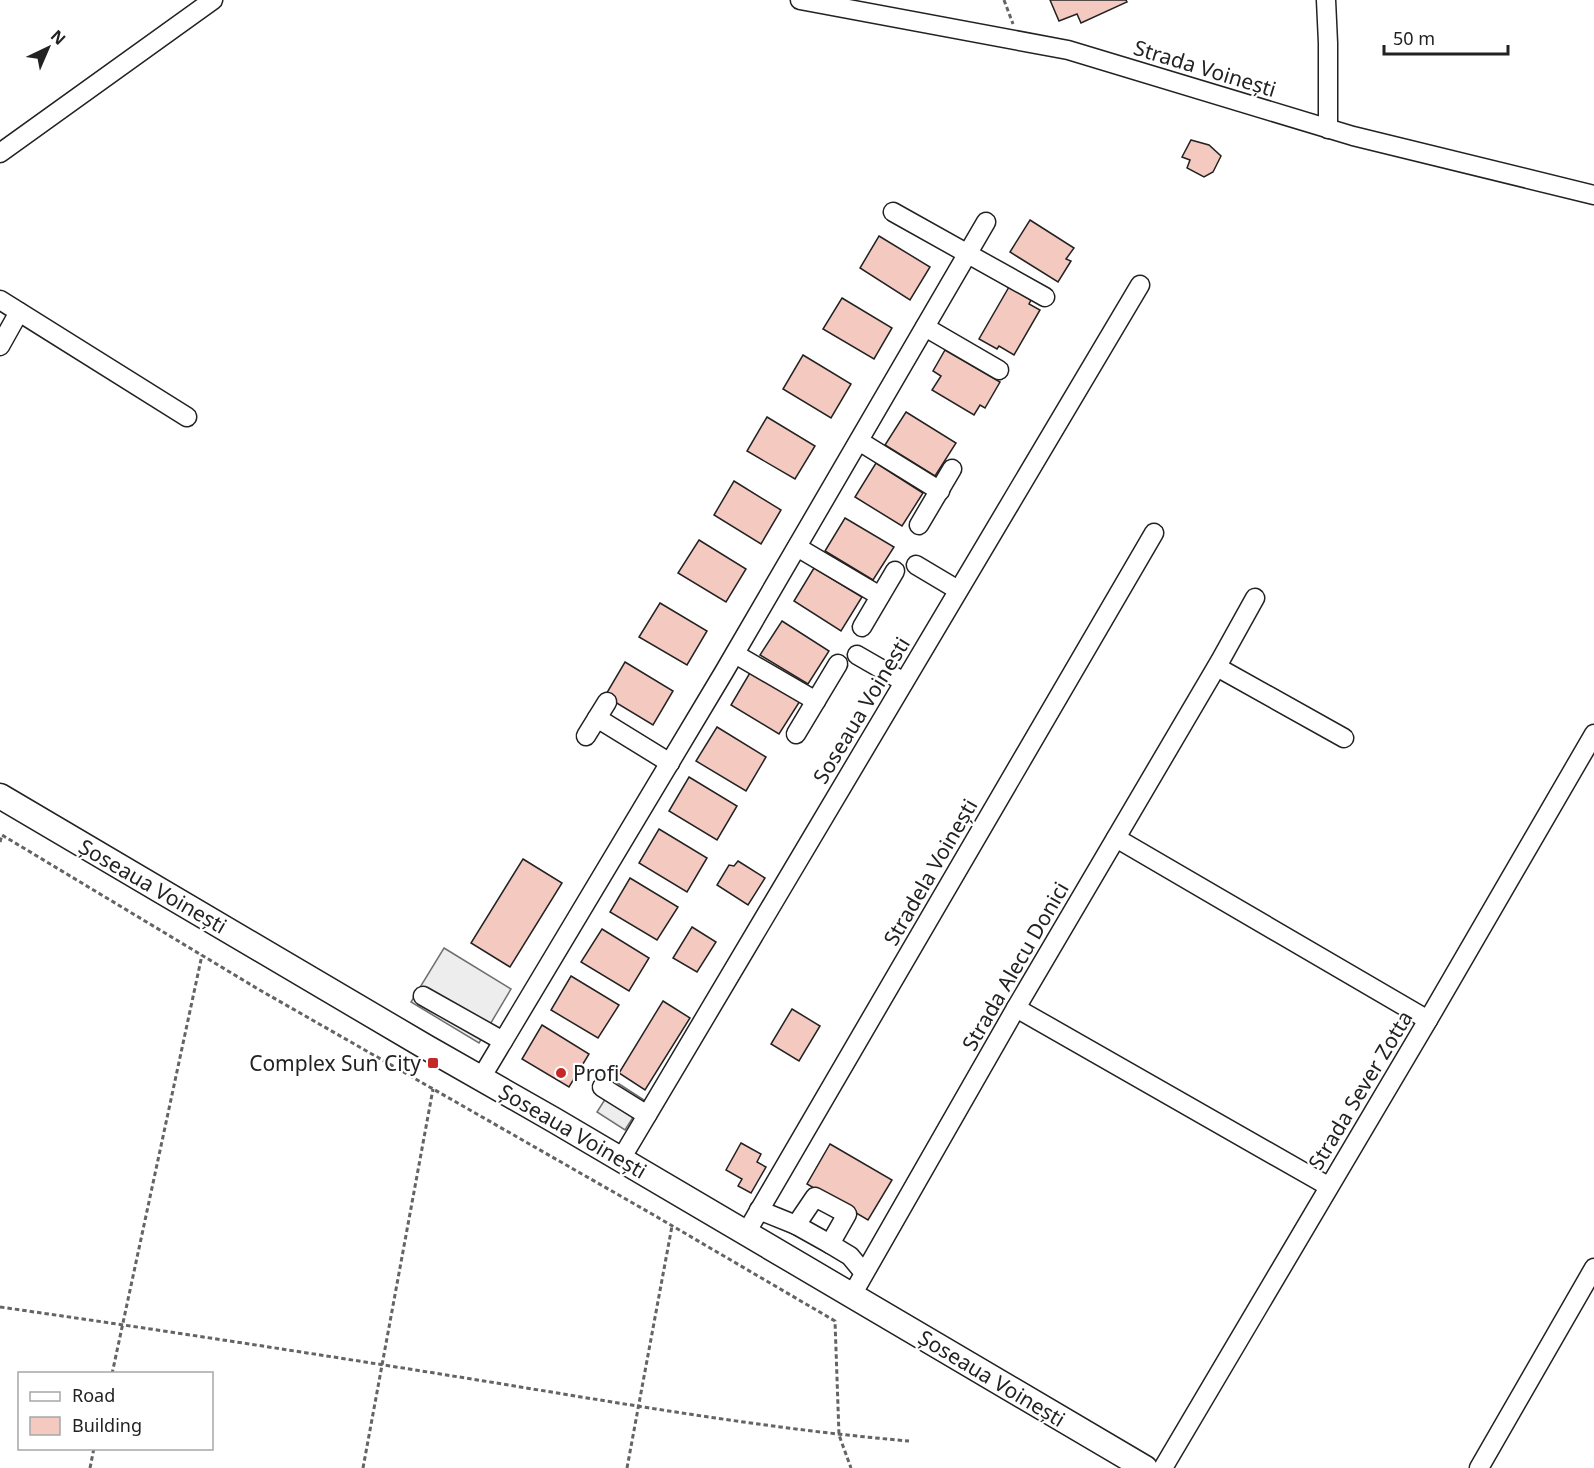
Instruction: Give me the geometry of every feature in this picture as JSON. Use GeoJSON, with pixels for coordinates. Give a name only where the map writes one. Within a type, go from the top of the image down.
{"type":"FeatureCollection","features":[{"type":"Feature","properties":{"kind":"main road","name":"Șoseaua Voinești"},"geometry":{"type":"LineString","coordinates":[[0,796],[852,1295],[1137,1466]]}},
{"type":"Feature","properties":{"kind":"street"},"geometry":{"type":"LineString","coordinates":[[0,153],[191,8],[213,0]]}},
{"type":"Feature","properties":{"kind":"street","name":"Strada Voinești"},"geometry":{"type":"LineString","coordinates":[[800,0],[1068,50],[1328,129],[1594,195]]}},
{"type":"Feature","properties":{"kind":"street"},"geometry":{"type":"LineString","coordinates":[[1326,0],[1328,129]]}},
{"type":"Feature","properties":{"kind":"street"},"geometry":{"type":"LineString","coordinates":[[893,212],[1045,297]]}},
{"type":"Feature","properties":{"kind":"street"},"geometry":{"type":"LineString","coordinates":[[482,1078],[735,654],[986,222]]}},
{"type":"Feature","properties":{"kind":"street","name":"Soseaua Voinesti"},"geometry":{"type":"LineString","coordinates":[[621,1159],[1140,285]]}},
{"type":"Feature","properties":{"kind":"street"},"geometry":{"type":"LineString","coordinates":[[0,300],[187,417]]}},
{"type":"Feature","properties":{"kind":"street"},"geometry":{"type":"LineString","coordinates":[[0,346],[19,312]]}},
{"type":"Feature","properties":{"kind":"street"},"geometry":{"type":"LineString","coordinates":[[925,327],[999,370]]}},
{"type":"Feature","properties":{"kind":"street"},"geometry":{"type":"LineString","coordinates":[[858,441],[940,491]]}},
{"type":"Feature","properties":{"kind":"street"},"geometry":{"type":"LineString","coordinates":[[919,525],[952,470]]}},
{"type":"Feature","properties":{"kind":"street","name":"Stradela Voinești"},"geometry":{"type":"LineString","coordinates":[[746,1233],[1154,533]]}},
{"type":"Feature","properties":{"kind":"street"},"geometry":{"type":"LineString","coordinates":[[797,547],[880,596]]}},
{"type":"Feature","properties":{"kind":"street"},"geometry":{"type":"LineString","coordinates":[[916,565],[958,590]]}},
{"type":"Feature","properties":{"kind":"street"},"geometry":{"type":"LineString","coordinates":[[861,627],[896,571]]}},
{"type":"Feature","properties":{"kind":"street","name":"Strada Alecu Donici"},"geometry":{"type":"LineString","coordinates":[[852,1295],[1255,598]]}},
{"type":"Feature","properties":{"kind":"street"},"geometry":{"type":"LineString","coordinates":[[735,654],[816,701]]}},
{"type":"Feature","properties":{"kind":"street"},"geometry":{"type":"LineString","coordinates":[[857,656],[904,682]]}},
{"type":"Feature","properties":{"kind":"street"},"geometry":{"type":"LineString","coordinates":[[796,734],[838,664]]}},
{"type":"Feature","properties":{"kind":"street"},"geometry":{"type":"LineString","coordinates":[[1218,664],[1344,738]]}},
{"type":"Feature","properties":{"kind":"street"},"geometry":{"type":"LineString","coordinates":[[586,736],[607,702]]}},
{"type":"Feature","properties":{"kind":"street"},"geometry":{"type":"LineString","coordinates":[[597,718],[670,763]]}},
{"type":"Feature","properties":{"kind":"street","name":"Strada Sever Zotta"},"geometry":{"type":"LineString","coordinates":[[1163,1468],[1594,734]]}},
{"type":"Feature","properties":{"kind":"street"},"geometry":{"type":"LineString","coordinates":[[1116,838],[1428,1020]]}},
{"type":"Feature","properties":{"kind":"street"},"geometry":{"type":"LineString","coordinates":[[423,996],[503,1041]]}},
{"type":"Feature","properties":{"kind":"street"},"geometry":{"type":"LineString","coordinates":[[1016,1008],[1328,1186]]}},
{"type":"Feature","properties":{"kind":"street"},"geometry":{"type":"LineString","coordinates":[[602,1087],[647,1115]]}},
{"type":"Feature","properties":{"kind":"street"},"geometry":{"type":"LineString","coordinates":[[796,1225],[815,1197],[847,1214],[830,1244]]}},
{"type":"Feature","properties":{"kind":"street"},"geometry":{"type":"LineString","coordinates":[[759,1210],[796,1225],[830,1244],[850,1256],[864,1273]]}},
{"type":"Feature","properties":{"kind":"street"},"geometry":{"type":"LineString","coordinates":[[1479,1468],[1594,1268]]}},
{"type":"Feature","properties":{"kind":"path"},"geometry":{"type":"LineString","coordinates":[[0,842],[2,836],[202,956],[835,1322],[839,1435],[850,1468]]}},
{"type":"Feature","properties":{"kind":"path"},"geometry":{"type":"LineString","coordinates":[[112,1372],[202,956]]}},
{"type":"Feature","properties":{"kind":"path"},"geometry":{"type":"LineString","coordinates":[[363,1468],[433,1089]]}},
{"type":"Feature","properties":{"kind":"path"},"geometry":{"type":"LineString","coordinates":[[627,1468],[672,1226]]}},
{"type":"Feature","properties":{"kind":"path"},"geometry":{"type":"LineString","coordinates":[[0,1307],[639,1406],[839,1435],[909,1441]]}},
{"type":"Feature","properties":{"kind":"path"},"geometry":{"type":"LineString","coordinates":[[90,1468],[94,1450]]}},
{"type":"Feature","properties":{"kind":"shaded area"},"geometry":{"type":"Polygon","coordinates":[[[444,948],[511,989],[479,1043],[411,1002],[444,948]]]}},
{"type":"Feature","properties":{"kind":"shaded area"},"geometry":{"type":"Polygon","coordinates":[[[616,1082],[644,1100],[625,1130],[597,1112],[616,1082]]]}},
{"type":"Feature","properties":{"kind":"building"},"geometry":{"type":"Polygon","coordinates":[[[1050,0],[1126,0],[1127,2],[1081,23],[1077,14],[1059,21],[1050,0]]]}},
{"type":"Feature","properties":{"kind":"building"},"geometry":{"type":"Polygon","coordinates":[[[1191,140],[1209,145],[1221,156],[1213,172],[1204,177],[1187,168],[1190,160],[1182,157],[1191,140]]]}},
{"type":"Feature","properties":{"kind":"building"},"geometry":{"type":"Polygon","coordinates":[[[1030,220],[1074,248],[1066,259],[1071,261],[1058,282],[1010,252],[1030,220]]]}},
{"type":"Feature","properties":{"kind":"building"},"geometry":{"type":"Polygon","coordinates":[[[879,236],[930,267],[910,300],[860,268],[879,236]]]}},
{"type":"Feature","properties":{"kind":"building"},"geometry":{"type":"Polygon","coordinates":[[[1009,287],[1031,300],[1029,304],[1040,310],[1014,355],[999,346],[997,349],[979,339],[1009,287]]]}},
{"type":"Feature","properties":{"kind":"building"},"geometry":{"type":"Polygon","coordinates":[[[842,298],[892,328],[874,359],[823,329],[842,298]]]}},
{"type":"Feature","properties":{"kind":"building"},"geometry":{"type":"Polygon","coordinates":[[[945,350],[1000,382],[985,408],[980,405],[974,415],[932,390],[941,376],[933,371],[945,350]]]}},
{"type":"Feature","properties":{"kind":"building"},"geometry":{"type":"Polygon","coordinates":[[[803,355],[851,384],[831,418],[783,389],[803,355]]]}},
{"type":"Feature","properties":{"kind":"building"},"geometry":{"type":"Polygon","coordinates":[[[906,412],[956,443],[935,476],[885,445],[906,412]]]}},
{"type":"Feature","properties":{"kind":"building"},"geometry":{"type":"Polygon","coordinates":[[[767,417],[815,446],[795,479],[747,451],[767,417]]]}},
{"type":"Feature","properties":{"kind":"building"},"geometry":{"type":"Polygon","coordinates":[[[876,463],[923,493],[902,526],[855,497],[876,463]]]}},
{"type":"Feature","properties":{"kind":"building"},"geometry":{"type":"Polygon","coordinates":[[[734,481],[781,510],[761,544],[714,515],[734,481]]]}},
{"type":"Feature","properties":{"kind":"building"},"geometry":{"type":"Polygon","coordinates":[[[845,518],[894,547],[873,580],[825,551],[845,518]]]}},
{"type":"Feature","properties":{"kind":"building"},"geometry":{"type":"Polygon","coordinates":[[[699,540],[746,569],[726,602],[678,573],[699,540]]]}},
{"type":"Feature","properties":{"kind":"building"},"geometry":{"type":"Polygon","coordinates":[[[814,568],[862,597],[841,631],[794,601],[814,568]]]}},
{"type":"Feature","properties":{"kind":"building"},"geometry":{"type":"Polygon","coordinates":[[[660,603],[707,631],[687,665],[639,637],[660,603]]]}},
{"type":"Feature","properties":{"kind":"building"},"geometry":{"type":"Polygon","coordinates":[[[782,621],[829,651],[808,684],[760,655],[782,621]]]}},
{"type":"Feature","properties":{"kind":"building"},"geometry":{"type":"Polygon","coordinates":[[[625,662],[673,691],[653,725],[605,696],[625,662]]]}},
{"type":"Feature","properties":{"kind":"building"},"geometry":{"type":"Polygon","coordinates":[[[751,671],[800,701],[779,734],[731,705],[751,671]]]}},
{"type":"Feature","properties":{"kind":"building"},"geometry":{"type":"Polygon","coordinates":[[[717,727],[766,757],[746,791],[696,761],[717,727]]]}},
{"type":"Feature","properties":{"kind":"building"},"geometry":{"type":"Polygon","coordinates":[[[689,777],[737,806],[717,840],[669,811],[689,777]]]}},
{"type":"Feature","properties":{"kind":"building"},"geometry":{"type":"Polygon","coordinates":[[[659,829],[707,858],[687,892],[639,863],[659,829]]]}},
{"type":"Feature","properties":{"kind":"building"},"geometry":{"type":"Polygon","coordinates":[[[523,859],[562,883],[510,967],[471,943],[523,859]]]}},
{"type":"Feature","properties":{"kind":"building"},"geometry":{"type":"Polygon","coordinates":[[[738,861],[765,878],[748,905],[717,885],[729,865],[734,866],[738,861]]]}},
{"type":"Feature","properties":{"kind":"building"},"geometry":{"type":"Polygon","coordinates":[[[630,878],[678,907],[657,940],[610,912],[630,878]]]}},
{"type":"Feature","properties":{"kind":"building"},"geometry":{"type":"Polygon","coordinates":[[[692,927],[716,942],[697,972],[673,958],[692,927]]]}},
{"type":"Feature","properties":{"kind":"building"},"geometry":{"type":"Polygon","coordinates":[[[602,929],[649,958],[629,991],[581,962],[602,929]]]}},
{"type":"Feature","properties":{"kind":"building"},"geometry":{"type":"Polygon","coordinates":[[[571,976],[619,1005],[598,1038],[551,1010],[571,976]]]}},
{"type":"Feature","properties":{"kind":"building"},"geometry":{"type":"Polygon","coordinates":[[[663,1001],[690,1018],[645,1090],[619,1073],[663,1001]]]}},
{"type":"Feature","properties":{"kind":"building"},"geometry":{"type":"Polygon","coordinates":[[[792,1009],[820,1026],[799,1061],[771,1044],[792,1009]]]}},
{"type":"Feature","properties":{"kind":"building"},"geometry":{"type":"Polygon","coordinates":[[[542,1025],[589,1054],[569,1087],[522,1059],[542,1025]]]}},
{"type":"Feature","properties":{"kind":"building"},"geometry":{"type":"Polygon","coordinates":[[[741,1143],[761,1154],[757,1162],[766,1167],[751,1193],[738,1186],[742,1179],[726,1170],[741,1143]]]}},
{"type":"Feature","properties":{"kind":"building"},"geometry":{"type":"Polygon","coordinates":[[[830,1144],[892,1180],[868,1220],[807,1184],[830,1144]]]}},
{"type":"Feature","properties":{"kind":"place","name":"Complex Sun City"},"geometry":{"type":"Point","coordinates":[433,1063]}},
{"type":"Feature","properties":{"kind":"place","name":"Profi"},"geometry":{"type":"Point","coordinates":[561,1073]}}]}
